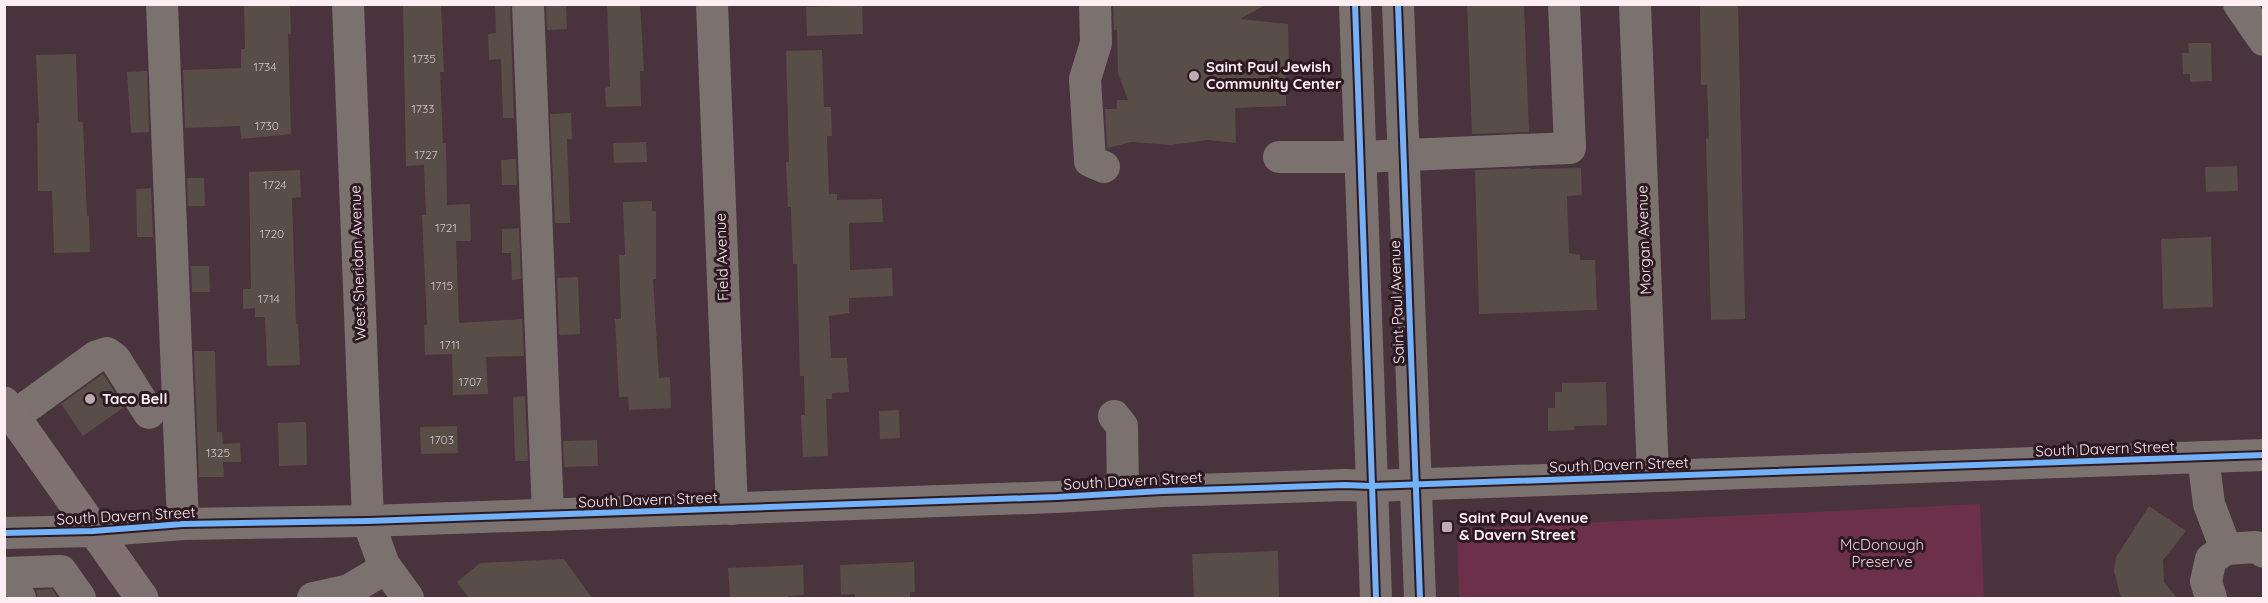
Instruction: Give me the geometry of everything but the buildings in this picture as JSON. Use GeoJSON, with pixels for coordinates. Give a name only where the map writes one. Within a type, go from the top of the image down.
{"type":"FeatureCollection","features":[{"type":"Feature","properties":{"kind":"main road"},"geometry":{"type":"LineString","coordinates":[[9,410],[142,598]]}},
{"type":"Feature","properties":{"kind":"street"},"geometry":{"type":"LineString","coordinates":[[162,4],[183,524]]}},
{"type":"Feature","properties":{"kind":"street","name":"West Sheridan Avenue"},"geometry":{"type":"LineString","coordinates":[[348,4],[368,521],[386,568],[408,598]]}},
{"type":"Feature","properties":{"kind":"street"},"geometry":{"type":"LineString","coordinates":[[528,4],[548,515]]}},
{"type":"Feature","properties":{"kind":"street","name":"Field Avenue"},"geometry":{"type":"LineString","coordinates":[[712,4],[732,509]]}},
{"type":"Feature","properties":{"kind":"street"},"geometry":{"type":"LineString","coordinates":[[1095,4],[1096,43],[1085,79],[1090,161],[1104,167]]}},
{"type":"Feature","properties":{"kind":"street"},"geometry":{"type":"LineString","coordinates":[[1355,4],[1376,598]]}},
{"type":"Feature","properties":{"kind":"street","name":"Saint Paul Avenue"},"geometry":{"type":"LineString","coordinates":[[1398,4],[1420,598]]}},
{"type":"Feature","properties":{"kind":"street"},"geometry":{"type":"LineString","coordinates":[[1279,157],[1360,157],[1570,148],[1564,4]]}},
{"type":"Feature","properties":{"kind":"street","name":"Morgan Avenue"},"geometry":{"type":"LineString","coordinates":[[1635,4],[1653,476]]}},
{"type":"Feature","properties":{"kind":"street"},"geometry":{"type":"LineString","coordinates":[[2239,4],[2264,40]]}},
{"type":"Feature","properties":{"kind":"street"},"geometry":{"type":"LineString","coordinates":[[9,410],[97,356],[107,353],[115,359],[149,413]]}},
{"type":"Feature","properties":{"kind":"street"},"geometry":{"type":"LineString","coordinates":[[1114,416],[1122,426],[1123,492]]}},
{"type":"Feature","properties":{"kind":"street","name":"South Davern Street"},"geometry":{"type":"LineString","coordinates":[[4,533],[93,531],[183,524],[368,521],[732,509],[1058,497],[1123,492],[1415,485],[2264,455]]}},
{"type":"Feature","properties":{"kind":"street"},"geometry":{"type":"LineString","coordinates":[[2203,457],[2209,504],[2226,549]]}},
{"type":"Feature","properties":{"kind":"street"},"geometry":{"type":"LineString","coordinates":[[2211,598],[2206,581],[2211,559],[2226,549],[2256,547],[2264,552]]}},
{"type":"Feature","properties":{"kind":"street"},"geometry":{"type":"LineString","coordinates":[[315,598],[349,590],[386,568]]}},
{"type":"Feature","properties":{"kind":"street"},"geometry":{"type":"LineString","coordinates":[[10,587],[61,571],[80,598]]}},
{"type":"Feature","properties":{"kind":"green space","name":"McDonough Preserve"},"geometry":{"type":"Polygon","coordinates":[[[1980,504],[1984,598],[1459,598],[1457,529],[1980,504]]]}},
{"type":"Feature","properties":{"kind":"cycle path"},"geometry":{"type":"LineString","coordinates":[[1355,4],[1376,598]]}},
{"type":"Feature","properties":{"kind":"cycle path"},"geometry":{"type":"LineString","coordinates":[[1398,4],[1420,598]]}},
{"type":"Feature","properties":{"kind":"cycle path"},"geometry":{"type":"LineString","coordinates":[[4,533],[93,531],[183,524],[368,521],[1057,497],[1162,491],[1371,486],[2264,455]]}},
{"type":"Feature","properties":{"kind":"place","name":"Saint Paul Jewish Community Center"},"geometry":{"type":"Point","coordinates":[1194,76]}},
{"type":"Feature","properties":{"kind":"place","name":"Taco Bell"},"geometry":{"type":"Point","coordinates":[90,399]}},
{"type":"Feature","properties":{"kind":"place","name":"Saint Paul Avenue & Davern Street"},"geometry":{"type":"Point","coordinates":[1447,527]}}]}
